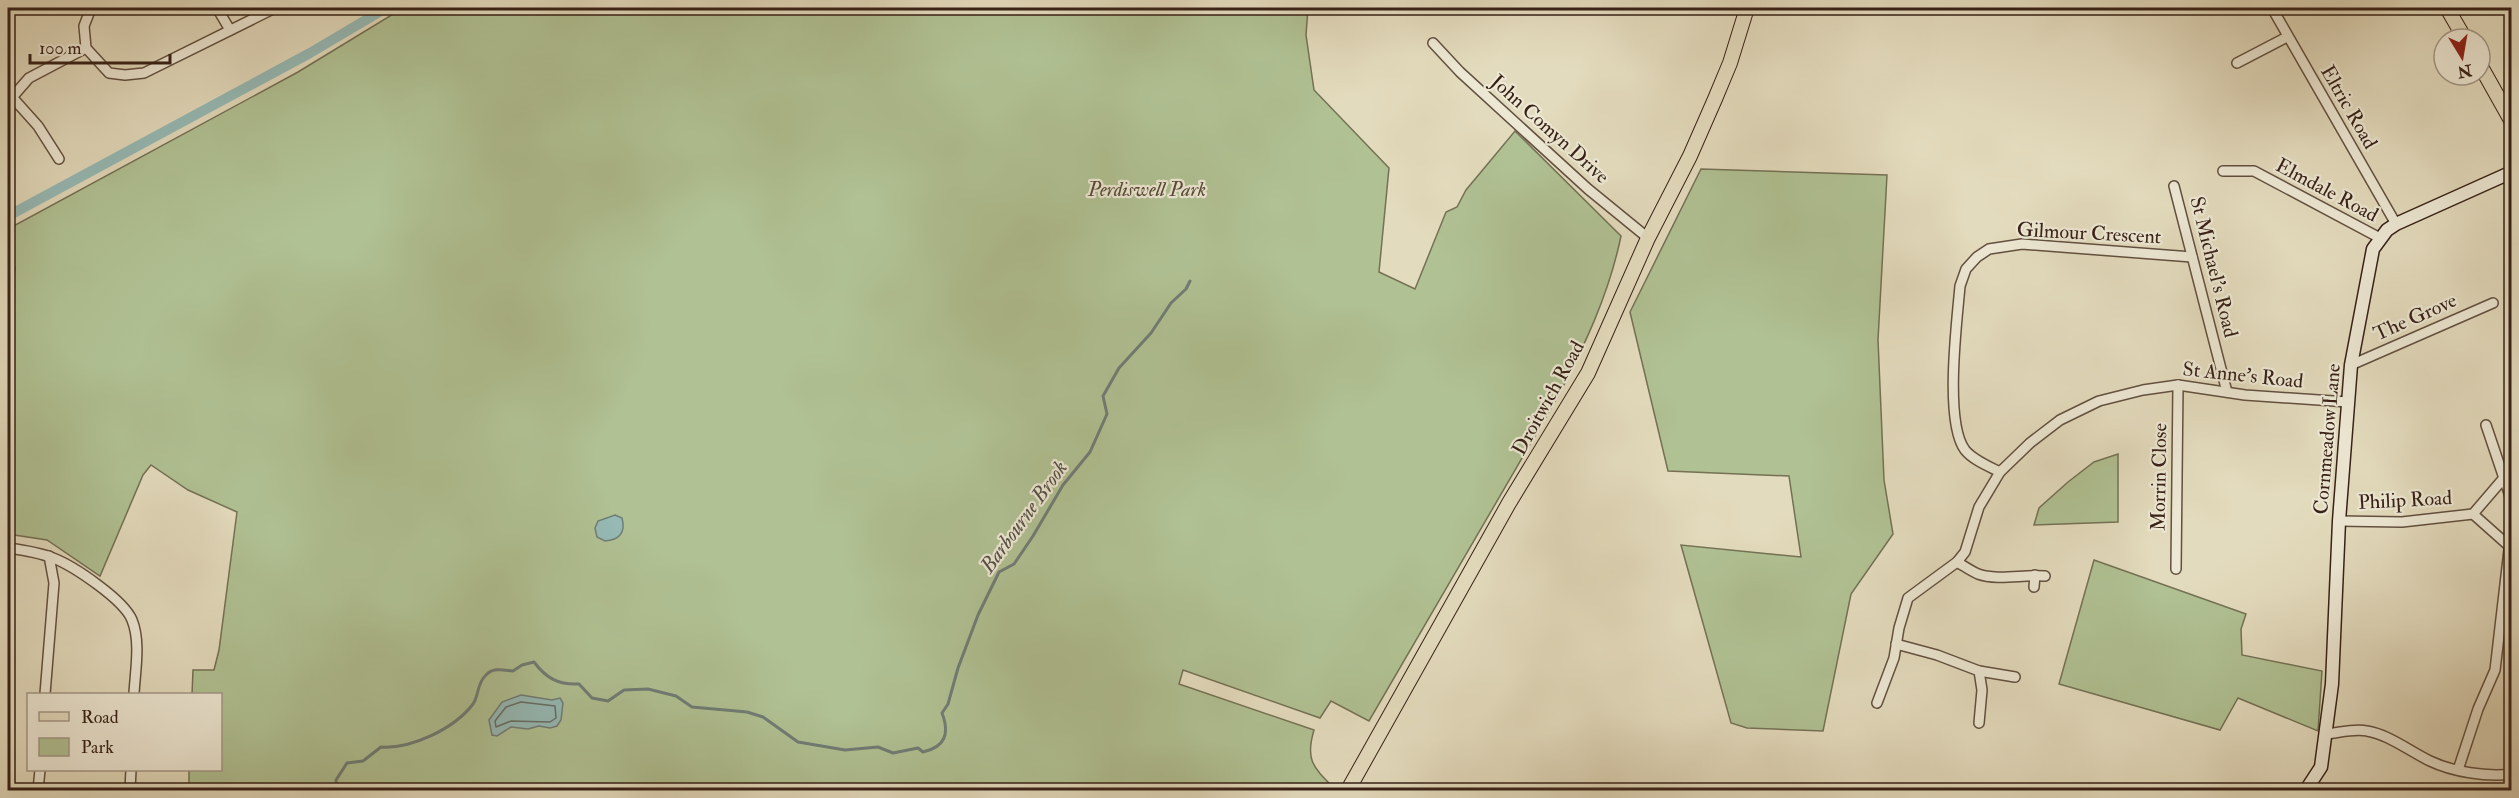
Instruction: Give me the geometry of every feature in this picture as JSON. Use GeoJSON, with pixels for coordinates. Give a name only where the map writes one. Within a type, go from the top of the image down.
{"type":"FeatureCollection","features":[{"type":"Feature","properties":{"kind":"main road","name":"Droitwich Road"},"geometry":{"type":"LineString","coordinates":[[1348,790],[1509,503],[1588,373],[1648,238],[1690,156],[1715,99],[1730,63],[1747,8]]}},
{"type":"Feature","properties":{"kind":"main road"},"geometry":{"type":"LineString","coordinates":[[2447,8],[2458,27]]}},
{"type":"Feature","properties":{"kind":"main road"},"geometry":{"type":"LineString","coordinates":[[2492,87],[2511,122]]}},
{"type":"Feature","properties":{"kind":"street"},"geometry":{"type":"LineString","coordinates":[[91,8],[84,26],[86,48],[110,73],[125,75],[144,73],[275,8]]}},
{"type":"Feature","properties":{"kind":"street"},"geometry":{"type":"LineString","coordinates":[[217,8],[230,30]]}},
{"type":"Feature","properties":{"kind":"street","name":"Eltric Road"},"geometry":{"type":"LineString","coordinates":[[2272,8],[2396,224]]}},
{"type":"Feature","properties":{"kind":"street"},"geometry":{"type":"LineString","coordinates":[[2237,63],[2287,36]]}},
{"type":"Feature","properties":{"kind":"street","name":"John Comyn Drive"},"geometry":{"type":"LineString","coordinates":[[1432,43],[1460,72],[1588,189],[1648,238]]}},
{"type":"Feature","properties":{"kind":"street"},"geometry":{"type":"LineString","coordinates":[[59,159],[38,126],[10,99],[29,78],[86,48]]}},
{"type":"Feature","properties":{"kind":"street","name":"Elmdale Road"},"geometry":{"type":"LineString","coordinates":[[2223,171],[2254,171],[2380,238]]}},
{"type":"Feature","properties":{"kind":"street","name":"Cornmeadow Lane"},"geometry":{"type":"LineString","coordinates":[[2306,790],[2321,767],[2332,684],[2339,521],[2351,365],[2373,249],[2380,238],[2396,224],[2511,172]]}},
{"type":"Feature","properties":{"kind":"street","name":"St Michael's Road"},"geometry":{"type":"LineString","coordinates":[[2174,186],[2228,392]]}},
{"type":"Feature","properties":{"kind":"street","name":"Gilmour Crescent"},"geometry":{"type":"LineString","coordinates":[[2000,472],[1973,457],[1965,449],[1960,439],[1954,408],[1960,286],[1966,269],[1977,257],[1989,249],[2022,244],[2192,257]]}},
{"type":"Feature","properties":{"kind":"street","name":"The Grove"},"geometry":{"type":"LineString","coordinates":[[2351,365],[2493,303]]}},
{"type":"Feature","properties":{"kind":"street","name":"St Anne's Road"},"geometry":{"type":"LineString","coordinates":[[1877,703],[1894,658],[1908,598],[1957,562],[1965,552],[1979,507],[2000,472],[2030,443],[2060,420],[2099,401],[2143,390],[2178,385],[2228,392],[2348,402]]}},
{"type":"Feature","properties":{"kind":"street","name":"Morrin Close"},"geometry":{"type":"LineString","coordinates":[[2176,569],[2178,385]]}},
{"type":"Feature","properties":{"kind":"street"},"geometry":{"type":"LineString","coordinates":[[2486,425],[2511,502]]}},
{"type":"Feature","properties":{"kind":"street","name":"Philip Road"},"geometry":{"type":"LineString","coordinates":[[2339,521],[2402,522],[2473,513],[2503,478]]}},
{"type":"Feature","properties":{"kind":"street"},"geometry":{"type":"LineString","coordinates":[[2458,770],[2478,709],[2495,670],[2511,508]]}},
{"type":"Feature","properties":{"kind":"street","name":"Philip Road"},"geometry":{"type":"LineString","coordinates":[[2473,513],[2509,546]]}},
{"type":"Feature","properties":{"kind":"street"},"geometry":{"type":"LineString","coordinates":[[8,548],[52,558],[110,593],[124,606],[132,620],[136,648],[134,693]]}},
{"type":"Feature","properties":{"kind":"street"},"geometry":{"type":"LineString","coordinates":[[45,693],[54,583],[52,558]]}},
{"type":"Feature","properties":{"kind":"street"},"geometry":{"type":"LineString","coordinates":[[1957,562],[1979,574],[1996,577],[2040,576],[2034,587]]}},
{"type":"Feature","properties":{"kind":"street"},"geometry":{"type":"LineString","coordinates":[[1896,644],[1936,655],[1979,672],[2015,676]]}},
{"type":"Feature","properties":{"kind":"street"},"geometry":{"type":"LineString","coordinates":[[1979,672],[1982,690],[1979,723]]}},
{"type":"Feature","properties":{"kind":"street"},"geometry":{"type":"LineString","coordinates":[[2325,734],[2366,730],[2394,741],[2430,761],[2458,770],[2499,776],[2511,774]]}},
{"type":"Feature","properties":{"kind":"street"},"geometry":{"type":"LineString","coordinates":[[38,790],[40,771]]}},
{"type":"Feature","properties":{"kind":"street"},"geometry":{"type":"LineString","coordinates":[[130,790],[132,771]]}},
{"type":"Feature","properties":{"kind":"green space","name":"Perdiswell Park"},"geometry":{"type":"Polygon","coordinates":[[[403,8],[1308,8],[1306,35],[1314,90],[1389,168],[1379,272],[1415,289],[1446,212],[1457,207],[1466,190],[1515,131],[1621,236],[1603,299],[1557,398],[1369,721],[1331,701],[1320,718],[1183,670],[1179,684],[1314,730],[1311,740],[1311,756],[1316,768],[1334,788],[1333,790],[189,790],[189,771],[222,771],[222,693],[192,693],[193,670],[214,670],[219,650],[237,512],[188,490],[151,465],[143,475],[100,576],[47,540],[8,534],[8,339],[15,267],[8,256],[8,229],[298,72],[403,8]]]}},
{"type":"Feature","properties":{"kind":"green space"},"geometry":{"type":"Polygon","coordinates":[[[1701,169],[1887,175],[1878,340],[1884,480],[1893,534],[1851,594],[1823,731],[1747,728],[1731,723],[1681,545],[1801,557],[1789,476],[1668,471],[1630,312],[1701,169]]]}},
{"type":"Feature","properties":{"kind":"green space"},"geometry":{"type":"Polygon","coordinates":[[[2118,454],[2118,522],[2034,525],[2039,508],[2068,482],[2094,462],[2118,454]]]}},
{"type":"Feature","properties":{"kind":"green space"},"geometry":{"type":"Polygon","coordinates":[[[2094,560],[2246,614],[2241,629],[2242,655],[2322,671],[2318,731],[2238,698],[2220,730],[2059,684],[2094,560]]]}},
{"type":"Feature","properties":{"kind":"water"},"geometry":{"type":"Polygon","coordinates":[[[615,515],[622,518],[623,528],[620,535],[605,541],[597,537],[595,528],[598,521],[615,515]]]}},
{"type":"Feature","properties":{"kind":"water"},"geometry":{"type":"Polygon","coordinates":[[[521,695],[552,700],[560,698],[563,703],[561,720],[557,726],[550,728],[539,726],[528,729],[511,727],[497,736],[492,735],[489,720],[502,702],[521,695]]]}},
{"type":"Feature","properties":{"kind":"waterway"},"geometry":{"type":"LineString","coordinates":[[8,216],[310,53],[386,8]]}},
{"type":"Feature","properties":{"kind":"waterway","name":"Barbourne Brook"},"geometry":{"type":"LineString","coordinates":[[337,790],[336,780],[347,763],[363,761],[381,747],[405,745],[431,736],[455,722],[465,713],[473,704],[481,682],[489,672],[513,671],[522,665],[534,662],[543,672],[559,682],[579,684],[592,698],[608,701],[624,690],[648,689],[676,696],[692,707],[747,712],[763,717],[798,742],[845,750],[878,747],[893,753],[918,748],[923,752],[936,747],[944,738],[945,727],[942,713],[948,704],[958,668],[978,615],[999,572],[1014,564],[1063,485],[1090,452],[1107,414],[1103,396],[1119,368],[1151,333],[1171,303],[1186,289],[1190,281]]}}]}
